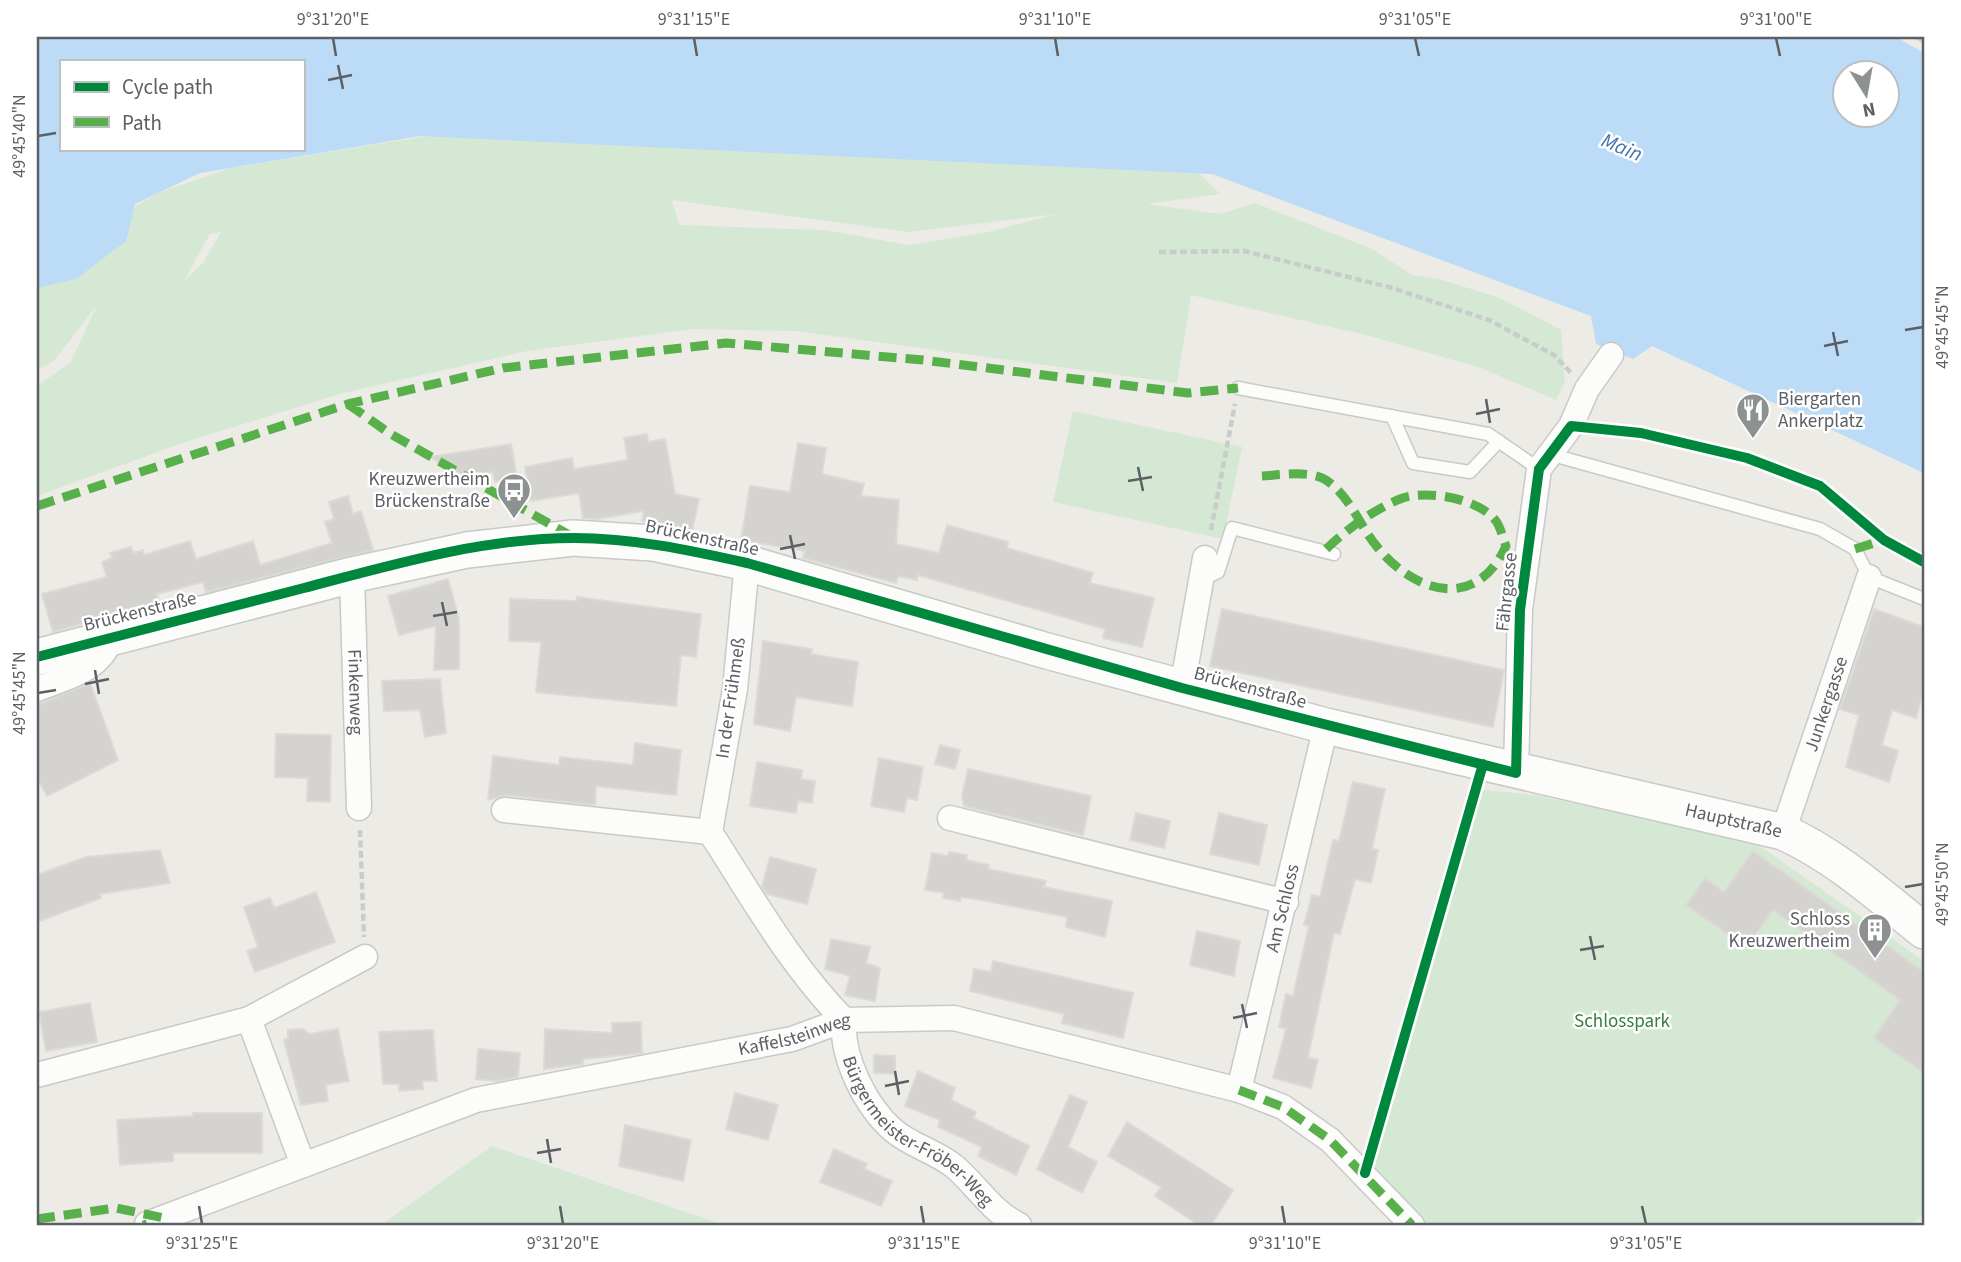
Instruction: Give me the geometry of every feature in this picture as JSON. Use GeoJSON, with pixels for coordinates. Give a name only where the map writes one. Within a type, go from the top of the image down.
{"type":"FeatureCollection","features":[{"type":"Feature","properties":{"kind":"street"},"geometry":{"type":"LineString","coordinates":[[1544,462],[1571,426],[1587,389],[1611,355]]}},
{"type":"Feature","properties":{"kind":"street","name":"Fährgasse"},"geometry":{"type":"LineString","coordinates":[[1516,772],[1520,610],[1544,462]]}},
{"type":"Feature","properties":{"kind":"street","name":"Brückenstraße"},"geometry":{"type":"LineString","coordinates":[[37,657],[352,575],[467,550],[573,538],[653,543],[747,564],[1182,688],[1516,772]]}},
{"type":"Feature","properties":{"kind":"street","name":"In der Frühmeß"},"geometry":{"type":"LineString","coordinates":[[710,832],[735,689],[747,564]]}},
{"type":"Feature","properties":{"kind":"street"},"geometry":{"type":"LineString","coordinates":[[1182,688],[1203,569]]}},
{"type":"Feature","properties":{"kind":"street","name":"Finkenweg"},"geometry":{"type":"LineString","coordinates":[[352,575],[359,808]]}},
{"type":"Feature","properties":{"kind":"street","name":"Junkergasse"},"geometry":{"type":"LineString","coordinates":[[1783,832],[1869,577]]}},
{"type":"Feature","properties":{"kind":"street"},"geometry":{"type":"LineString","coordinates":[[37,690],[87,668],[105,654],[111,638]]}},
{"type":"Feature","properties":{"kind":"street","name":"Am Schloss"},"geometry":{"type":"LineString","coordinates":[[1238,1090],[1286,902],[1326,726]]}},
{"type":"Feature","properties":{"kind":"street","name":"Hauptstraße"},"geometry":{"type":"LineString","coordinates":[[1516,772],[1783,832],[1802,841],[1856,876],[1924,931]]}},
{"type":"Feature","properties":{"kind":"street"},"geometry":{"type":"LineString","coordinates":[[504,810],[710,832],[793,961],[814,990],[844,1020]]}},
{"type":"Feature","properties":{"kind":"street"},"geometry":{"type":"LineString","coordinates":[[950,818],[1286,902]]}},
{"type":"Feature","properties":{"kind":"street"},"geometry":{"type":"LineString","coordinates":[[37,1075],[249,1019],[365,957]]}},
{"type":"Feature","properties":{"kind":"street","name":"Kaffelsteinweg"},"geometry":{"type":"LineString","coordinates":[[147,1224],[476,1100],[792,1039],[844,1020],[954,1018],[1238,1090],[1283,1107],[1330,1140],[1412,1225]]}},
{"type":"Feature","properties":{"kind":"street"},"geometry":{"type":"LineString","coordinates":[[249,1019],[303,1165]]}},
{"type":"Feature","properties":{"kind":"street","name":"Bürgermeister-Fröber-Weg"},"geometry":{"type":"LineString","coordinates":[[844,1020],[846,1051],[860,1083],[879,1114],[895,1132],[955,1167],[984,1198],[1019,1225]]}},
{"type":"Feature","properties":{"kind":"lane"},"geometry":{"type":"LineString","coordinates":[[1238,388],[1488,434],[1544,462],[1820,529],[1855,549],[1869,577],[1924,599]]}},
{"type":"Feature","properties":{"kind":"lane"},"geometry":{"type":"LineString","coordinates":[[1392,416],[1413,463],[1470,472],[1499,441]]}},
{"type":"Feature","properties":{"kind":"lane"},"geometry":{"type":"LineString","coordinates":[[1203,569],[1218,572],[1232,528],[1334,554]]}},
{"type":"Feature","properties":{"kind":"path"},"geometry":{"type":"LineString","coordinates":[[1916,37],[1924,41]]}},
{"type":"Feature","properties":{"kind":"path"},"geometry":{"type":"LineString","coordinates":[[1159,252],[1244,251],[1389,287],[1489,320],[1554,355],[1587,389]]}},
{"type":"Feature","properties":{"kind":"path"},"geometry":{"type":"LineString","coordinates":[[1203,569],[1238,388]]}},
{"type":"Feature","properties":{"kind":"path"},"geometry":{"type":"LineString","coordinates":[[359,808],[365,957]]}},
{"type":"Feature","properties":{"kind":"green space"},"geometry":{"type":"Polygon","coordinates":[[[427,136],[1185,159],[1220,194],[1147,204],[1220,214],[1255,203],[1372,249],[1412,275],[1439,279],[1500,298],[1561,330],[1565,382],[1556,400],[1481,368],[1370,336],[1191,295],[1177,383],[796,331],[693,329],[527,351],[343,393],[182,443],[37,496],[37,386],[71,362],[97,305],[54,361],[37,370],[37,266],[158,193],[231,168],[427,136]],[[672,200],[679,225],[823,230],[909,245],[984,233],[1058,214],[909,232],[672,200]],[[221,232],[210,234],[183,282],[203,263],[221,232]]]}},
{"type":"Feature","properties":{"kind":"green space"},"geometry":{"type":"Polygon","coordinates":[[[1073,411],[1242,447],[1223,539],[1053,502],[1073,411]]]}},
{"type":"Feature","properties":{"kind":"green space","name":"Schlosspark"},"geometry":{"type":"Polygon","coordinates":[[[1476,789],[1533,795],[1751,840],[1924,961],[1924,1214],[1911,1225],[1412,1225],[1365,1173],[1476,789]]]}},
{"type":"Feature","properties":{"kind":"green space"},"geometry":{"type":"Polygon","coordinates":[[[492,1146],[724,1225],[381,1225],[492,1146]]]}},
{"type":"Feature","properties":{"kind":"water","name":"Main"},"geometry":{"type":"Polygon","coordinates":[[[37,37],[1896,37],[1924,53],[1924,473],[1652,346],[1633,359],[1596,344],[1591,316],[1212,174],[420,136],[200,173],[135,204],[126,241],[76,279],[37,288],[37,37]]]}},
{"type":"Feature","properties":{"kind":"building"},"geometry":{"type":"Polygon","coordinates":[[[647,434],[648,442],[665,439],[675,494],[699,499],[692,531],[642,521],[644,511],[597,519],[583,518],[579,493],[531,501],[525,467],[572,458],[574,469],[628,460],[624,438],[647,434]]]}},
{"type":"Feature","properties":{"kind":"building"},"geometry":{"type":"Polygon","coordinates":[[[798,443],[826,448],[822,474],[864,484],[861,496],[899,500],[896,544],[939,553],[947,525],[1008,542],[1007,548],[1093,573],[1090,583],[1154,598],[1142,647],[1103,638],[1105,629],[918,575],[917,580],[898,576],[896,583],[803,558],[805,551],[741,540],[750,486],[790,492],[798,443]]]}},
{"type":"Feature","properties":{"kind":"building"},"geometry":{"type":"Polygon","coordinates":[[[511,444],[517,478],[495,482],[493,472],[465,477],[430,457],[511,444]]]}},
{"type":"Feature","properties":{"kind":"building"},"geometry":{"type":"Polygon","coordinates":[[[348,496],[353,514],[361,511],[373,550],[206,592],[203,582],[157,594],[159,601],[53,632],[42,594],[107,577],[102,562],[112,558],[110,553],[131,547],[133,553],[143,550],[144,555],[190,541],[196,559],[253,541],[260,565],[332,543],[325,522],[334,519],[329,502],[348,496]]]}},
{"type":"Feature","properties":{"kind":"building"},"geometry":{"type":"Polygon","coordinates":[[[448,579],[459,619],[459,669],[434,670],[436,626],[399,635],[388,596],[448,579]]]}},
{"type":"Feature","properties":{"kind":"building"},"geometry":{"type":"Polygon","coordinates":[[[577,597],[701,614],[696,657],[681,655],[676,706],[536,692],[541,642],[509,641],[510,599],[577,601],[577,597]]]}},
{"type":"Feature","properties":{"kind":"building"},"geometry":{"type":"Polygon","coordinates":[[[1222,609],[1504,670],[1493,727],[1210,666],[1222,609]]]}},
{"type":"Feature","properties":{"kind":"building"},"geometry":{"type":"Polygon","coordinates":[[[1874,609],[1924,627],[1924,689],[1916,718],[1892,710],[1882,745],[1898,751],[1889,782],[1846,767],[1859,715],[1840,709],[1874,609]]]}},
{"type":"Feature","properties":{"kind":"building"},"geometry":{"type":"Polygon","coordinates":[[[763,641],[812,649],[811,654],[858,662],[852,706],[796,697],[790,731],[754,724],[763,641]]]}},
{"type":"Feature","properties":{"kind":"building"},"geometry":{"type":"Polygon","coordinates":[[[440,679],[446,733],[425,737],[420,710],[384,711],[382,681],[440,679]]]}},
{"type":"Feature","properties":{"kind":"building"},"geometry":{"type":"Polygon","coordinates":[[[90,683],[118,760],[47,796],[37,777],[37,705],[90,683]]]}},
{"type":"Feature","properties":{"kind":"building"},"geometry":{"type":"Polygon","coordinates":[[[276,734],[331,735],[330,802],[307,801],[308,778],[275,777],[276,734]]]}},
{"type":"Feature","properties":{"kind":"building"},"geometry":{"type":"Polygon","coordinates":[[[635,743],[681,750],[676,795],[596,786],[595,805],[506,795],[488,800],[493,756],[559,765],[560,757],[633,765],[635,743]]]}},
{"type":"Feature","properties":{"kind":"building"},"geometry":{"type":"Polygon","coordinates":[[[940,745],[960,750],[955,769],[935,764],[940,745]]]}},
{"type":"Feature","properties":{"kind":"building"},"geometry":{"type":"Polygon","coordinates":[[[879,758],[923,767],[917,800],[907,798],[904,812],[871,806],[879,758]]]}},
{"type":"Feature","properties":{"kind":"building"},"geometry":{"type":"Polygon","coordinates":[[[757,762],[802,770],[801,779],[815,781],[812,803],[798,801],[796,813],[750,806],[757,762]]]}},
{"type":"Feature","properties":{"kind":"building"},"geometry":{"type":"Polygon","coordinates":[[[968,769],[1091,796],[1083,835],[964,806],[962,797],[968,769]]]}},
{"type":"Feature","properties":{"kind":"building"},"geometry":{"type":"Polygon","coordinates":[[[1353,782],[1385,789],[1372,849],[1378,850],[1371,883],[1355,879],[1340,934],[1334,933],[1308,1057],[1318,1060],[1311,1088],[1273,1078],[1286,1029],[1279,1027],[1286,994],[1293,996],[1309,926],[1304,925],[1312,895],[1320,897],[1333,840],[1339,841],[1353,782]]]}},
{"type":"Feature","properties":{"kind":"building"},"geometry":{"type":"Polygon","coordinates":[[[1136,813],[1170,821],[1164,848],[1130,840],[1136,813]]]}},
{"type":"Feature","properties":{"kind":"building"},"geometry":{"type":"Polygon","coordinates":[[[1219,813],[1267,825],[1259,865],[1210,854],[1219,813]]]}},
{"type":"Feature","properties":{"kind":"building"},"geometry":{"type":"Polygon","coordinates":[[[160,850],[170,883],[100,894],[101,898],[37,922],[37,875],[86,857],[160,850]]]}},
{"type":"Feature","properties":{"kind":"building","name":"Schloss Kreuzwertheim"},"geometry":{"type":"Polygon","coordinates":[[[1753,851],[1924,972],[1924,1073],[1874,1038],[1900,1000],[1773,910],[1746,947],[1686,905],[1705,878],[1724,892],[1753,851]]]}},
{"type":"Feature","properties":{"kind":"building"},"geometry":{"type":"Polygon","coordinates":[[[949,852],[967,855],[966,860],[989,865],[988,869],[1046,881],[1044,887],[1112,901],[1105,937],[1066,927],[1067,917],[982,900],[961,897],[960,901],[943,898],[944,893],[925,890],[932,853],[948,856],[949,852]]]}},
{"type":"Feature","properties":{"kind":"building"},"geometry":{"type":"Polygon","coordinates":[[[770,857],[816,869],[807,904],[767,894],[762,887],[770,857]]]}},
{"type":"Feature","properties":{"kind":"building"},"geometry":{"type":"Polygon","coordinates":[[[316,892],[335,942],[255,972],[247,951],[258,947],[244,907],[270,898],[274,908],[316,892]]]}},
{"type":"Feature","properties":{"kind":"building"},"geometry":{"type":"Polygon","coordinates":[[[1197,931],[1240,941],[1234,976],[1190,965],[1197,931]]]}},
{"type":"Feature","properties":{"kind":"building"},"geometry":{"type":"Polygon","coordinates":[[[831,939],[870,947],[866,963],[880,968],[875,1001],[845,995],[850,976],[825,969],[831,939]]]}},
{"type":"Feature","properties":{"kind":"building"},"geometry":{"type":"Polygon","coordinates":[[[993,961],[1133,993],[1123,1038],[1062,1023],[1064,1014],[970,991],[974,969],[991,972],[993,961]]]}},
{"type":"Feature","properties":{"kind":"building"},"geometry":{"type":"Polygon","coordinates":[[[90,1003],[97,1042],[46,1051],[39,1012],[90,1003]]]}},
{"type":"Feature","properties":{"kind":"building"},"geometry":{"type":"Polygon","coordinates":[[[641,1022],[642,1053],[583,1059],[583,1064],[544,1069],[545,1029],[612,1033],[612,1023],[641,1022]]]}},
{"type":"Feature","properties":{"kind":"building"},"geometry":{"type":"Polygon","coordinates":[[[303,1029],[310,1034],[338,1029],[349,1081],[326,1085],[328,1101],[301,1105],[284,1040],[288,1038],[288,1030],[303,1029]]]}},
{"type":"Feature","properties":{"kind":"building"},"geometry":{"type":"Polygon","coordinates":[[[433,1030],[437,1081],[422,1081],[423,1089],[399,1091],[399,1084],[383,1084],[379,1032],[433,1030]]]}},
{"type":"Feature","properties":{"kind":"building"},"geometry":{"type":"Polygon","coordinates":[[[478,1049],[520,1053],[518,1077],[497,1081],[476,1079],[478,1049]]]}},
{"type":"Feature","properties":{"kind":"building"},"geometry":{"type":"Polygon","coordinates":[[[874,1055],[895,1056],[895,1074],[874,1073],[874,1055]]]}},
{"type":"Feature","properties":{"kind":"building"},"geometry":{"type":"Polygon","coordinates":[[[918,1071],[955,1088],[951,1100],[976,1112],[973,1118],[1029,1146],[1016,1175],[978,1156],[982,1147],[938,1127],[940,1120],[905,1106],[918,1071]]]}},
{"type":"Feature","properties":{"kind":"building"},"geometry":{"type":"Polygon","coordinates":[[[735,1093],[778,1105],[768,1140],[726,1129],[735,1093]]]}},
{"type":"Feature","properties":{"kind":"building"},"geometry":{"type":"Polygon","coordinates":[[[1070,1095],[1087,1102],[1068,1147],[1097,1162],[1082,1193],[1037,1169],[1070,1095]]]}},
{"type":"Feature","properties":{"kind":"building"},"geometry":{"type":"Polygon","coordinates":[[[193,1113],[262,1113],[262,1153],[173,1153],[173,1161],[120,1165],[117,1120],[193,1116],[193,1113]]]}},
{"type":"Feature","properties":{"kind":"building"},"geometry":{"type":"Polygon","coordinates":[[[1127,1122],[1233,1190],[1211,1225],[1199,1225],[1155,1196],[1161,1187],[1108,1156],[1127,1122]]]}},
{"type":"Feature","properties":{"kind":"building"},"geometry":{"type":"Polygon","coordinates":[[[625,1125],[691,1140],[683,1181],[619,1166],[625,1125]]]}},
{"type":"Feature","properties":{"kind":"building"},"geometry":{"type":"Polygon","coordinates":[[[834,1149],[867,1164],[864,1169],[892,1181],[881,1206],[820,1182],[834,1149]]]}},
{"type":"Feature","properties":{"kind":"marked path"},"geometry":{"type":"LineString","coordinates":[[37,506],[348,404],[503,368],[726,343],[923,360],[1188,393],[1238,388]]}},
{"type":"Feature","properties":{"kind":"marked path"},"geometry":{"type":"LineString","coordinates":[[348,404],[389,433],[571,536]]}},
{"type":"Feature","properties":{"kind":"marked path"},"geometry":{"type":"LineString","coordinates":[[1262,476],[1303,474],[1326,480],[1349,503],[1355,512],[1360,522],[1378,548],[1410,577],[1428,585],[1446,589],[1463,587],[1479,580],[1494,566],[1506,546],[1496,521],[1477,506],[1451,498],[1423,495],[1400,499],[1379,509],[1369,515],[1359,522],[1350,528],[1324,551]]}},
{"type":"Feature","properties":{"kind":"marked path"},"geometry":{"type":"LineString","coordinates":[[1855,549],[1884,540]]}},
{"type":"Feature","properties":{"kind":"marked path"},"geometry":{"type":"LineString","coordinates":[[1239,1090],[1283,1107],[1330,1140],[1412,1225]]}},
{"type":"Feature","properties":{"kind":"marked path"},"geometry":{"type":"LineString","coordinates":[[37,1219],[116,1208],[164,1218]]}},
{"type":"Feature","properties":{"kind":"marked path"},"geometry":{"type":"LineString","coordinates":[[143,1225],[147,1224]]}},
{"type":"Feature","properties":{"kind":"cycle path"},"geometry":{"type":"LineString","coordinates":[[37,657],[438,554],[540,539],[618,540],[682,549],[747,563],[1182,688],[1516,773],[1520,610],[1539,469],[1571,426],[1641,433],[1747,458],[1820,486],[1884,540],[1924,562]]}},
{"type":"Feature","properties":{"kind":"cycle path"},"geometry":{"type":"LineString","coordinates":[[1365,1173],[1483,764]]}},
{"type":"Feature","properties":{"kind":"place","name":"Biergarten Ankerplatz"},"geometry":{"type":"Point","coordinates":[1753,440]}},
{"type":"Feature","properties":{"kind":"place","name":"Kreuzwertheim Brückenstraße"},"geometry":{"type":"Point","coordinates":[514,520]}},
{"type":"Feature","properties":{"kind":"place","name":"Schloss Kreuzwertheim"},"geometry":{"type":"Point","coordinates":[1875,960]}}]}
